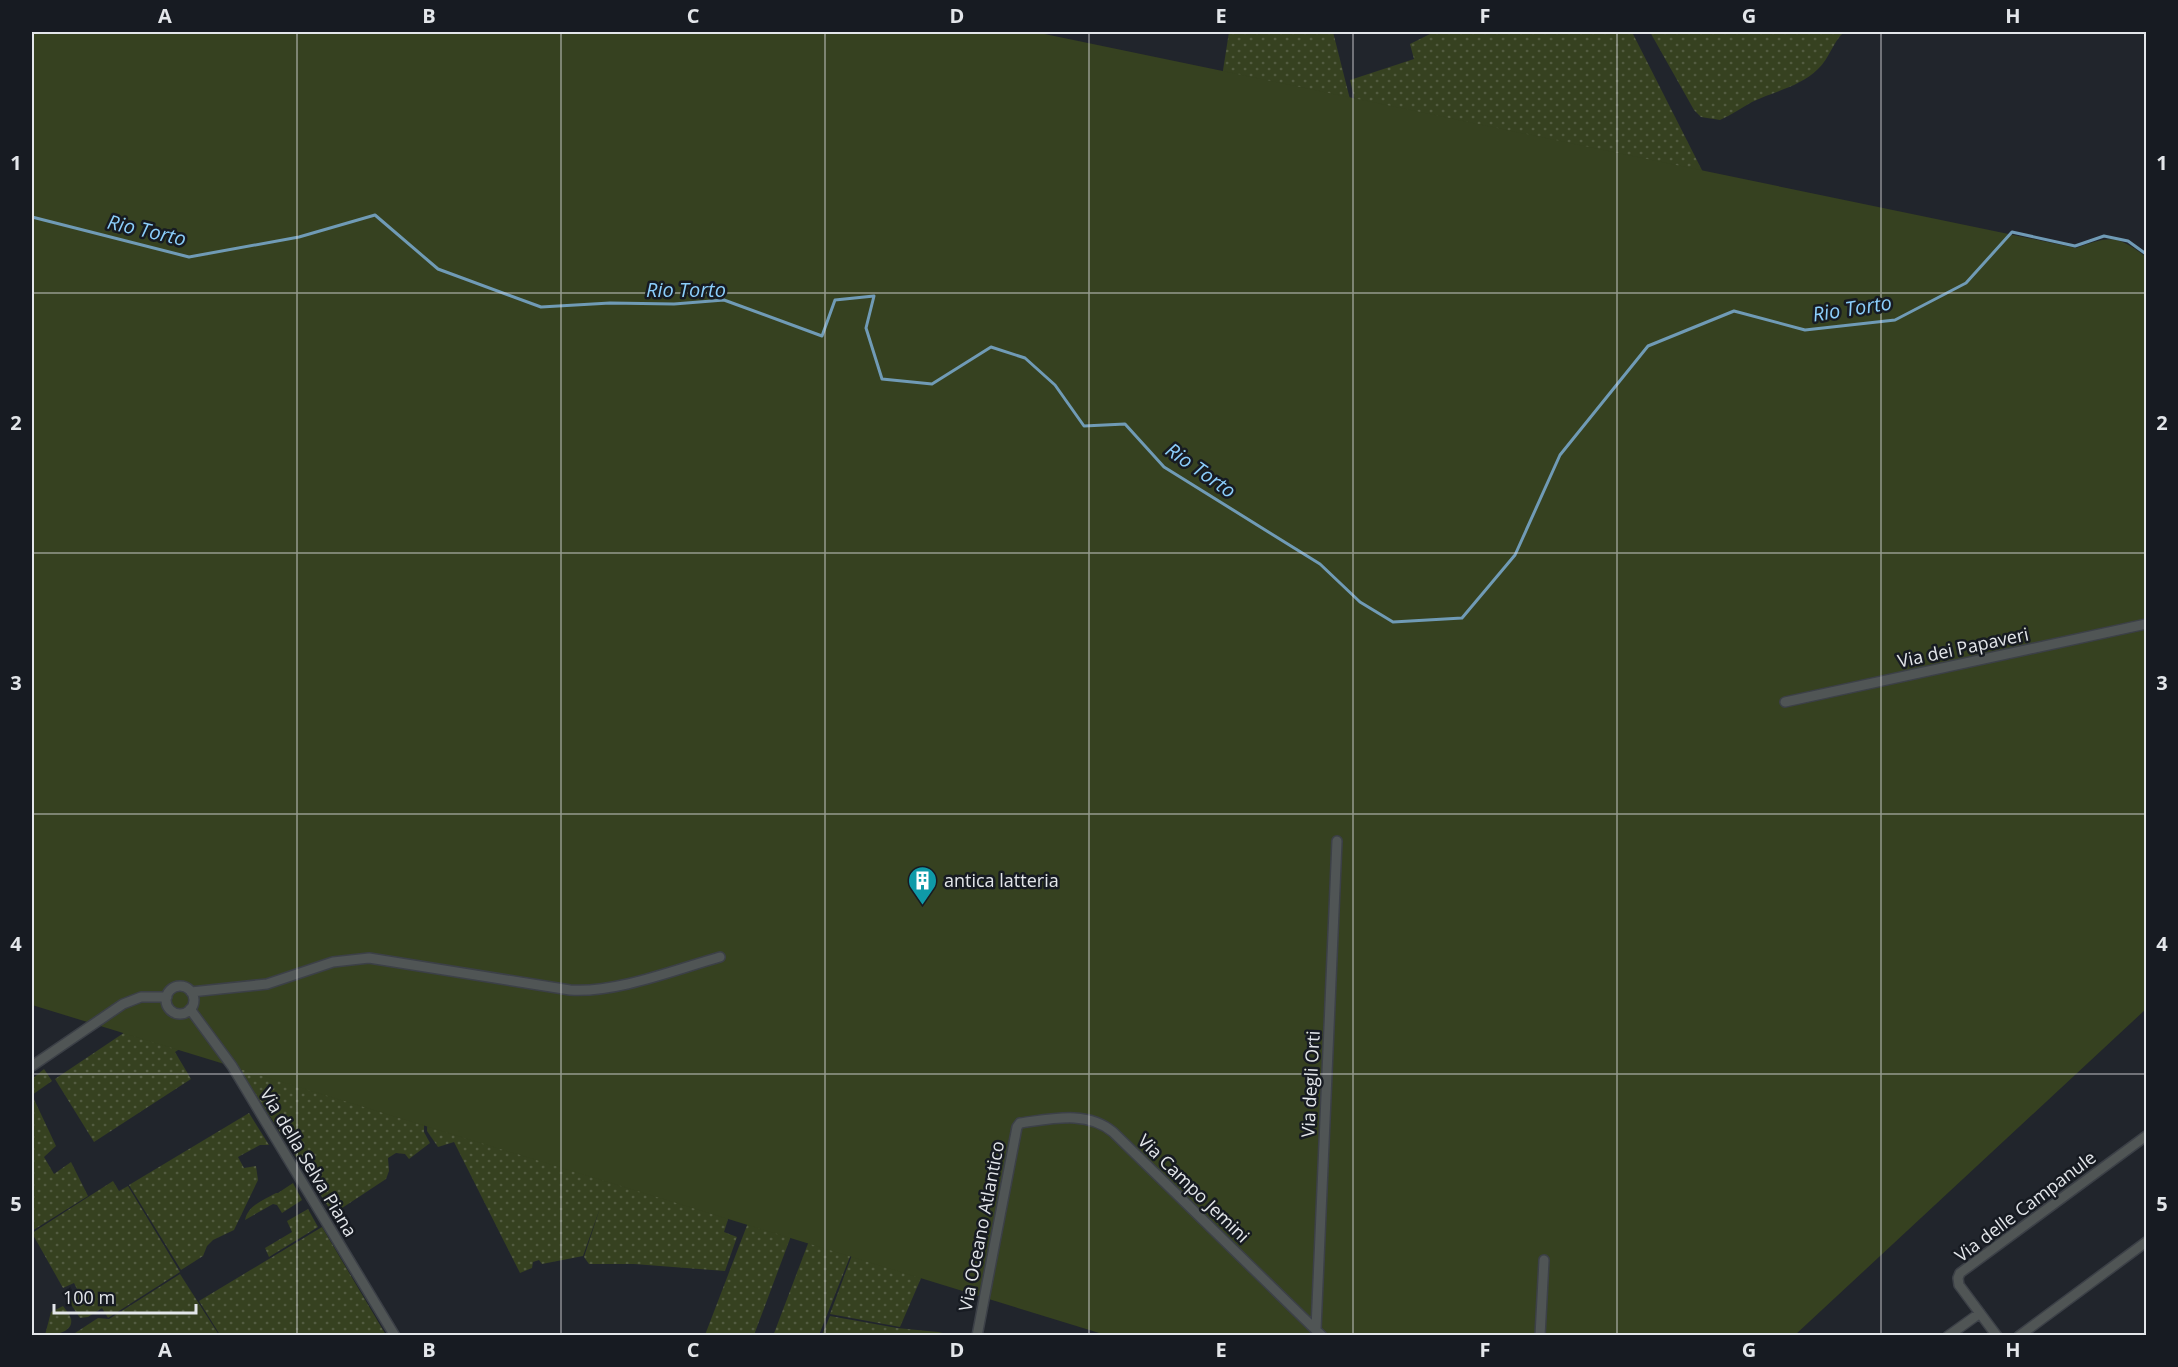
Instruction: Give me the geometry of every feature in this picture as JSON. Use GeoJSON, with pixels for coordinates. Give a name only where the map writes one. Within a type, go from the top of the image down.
{"type":"FeatureCollection","features":[{"type":"Feature","properties":{"kind":"street","name":"Via dei Papaveri"},"geometry":{"type":"LineString","coordinates":[[1785,702],[2146,624]]}},
{"type":"Feature","properties":{"kind":"street","name":"Via degli Orti"},"geometry":{"type":"LineString","coordinates":[[1319,1332],[1338,841]]}},
{"type":"Feature","properties":{"kind":"street"},"geometry":{"type":"LineString","coordinates":[[191,992],[260,985],[339,961],[369,958],[564,989],[598,990],[720,957]]}},
{"type":"Feature","properties":{"kind":"street"},"geometry":{"type":"LineString","coordinates":[[176,987],[184,987],[191,992],[194,1001],[190,1009],[183,1014],[174,1012],[168,1006],[167,997],[176,987]]}},
{"type":"Feature","properties":{"kind":"street"},"geometry":{"type":"LineString","coordinates":[[32,1066],[123,1004],[141,997],[167,997]]}},
{"type":"Feature","properties":{"kind":"street","name":"Via della Selva Piana"},"geometry":{"type":"LineString","coordinates":[[190,1009],[232,1066],[395,1335]]}},
{"type":"Feature","properties":{"kind":"street","name":"Via Campo Jemini"},"geometry":{"type":"LineString","coordinates":[[1020,1123],[1064,1118],[1086,1119],[1104,1125],[1319,1332]]}},
{"type":"Feature","properties":{"kind":"street","name":"Via Oceano Atlantico"},"geometry":{"type":"LineString","coordinates":[[977,1335],[1016,1130],[1020,1123]]}},
{"type":"Feature","properties":{"kind":"street","name":"Via delle Campanule"},"geometry":{"type":"LineString","coordinates":[[1997,1335],[1958,1283],[1960,1273],[2146,1136]]}},
{"type":"Feature","properties":{"kind":"street"},"geometry":{"type":"LineString","coordinates":[[2019,1335],[2146,1242]]}},
{"type":"Feature","properties":{"kind":"street"},"geometry":{"type":"LineString","coordinates":[[1540,1335],[1544,1260]]}},
{"type":"Feature","properties":{"kind":"street"},"geometry":{"type":"LineString","coordinates":[[1948,1335],[1980,1313]]}},
{"type":"Feature","properties":{"kind":"green space"},"geometry":{"type":"Polygon","coordinates":[[[32,32],[1035,32],[2076,248],[2097,241],[2113,239],[2127,244],[2146,257],[2146,1009],[1795,1335],[1109,1336],[32,1005],[32,32]]]}},
{"type":"Feature","properties":{"kind":"green space"},"geometry":{"type":"Polygon","coordinates":[[[1229,32],[1333,32],[1399,293],[1219,96],[1229,32]]]}},
{"type":"Feature","properties":{"kind":"green space"},"geometry":{"type":"Polygon","coordinates":[[[1434,32],[1632,32],[1711,188],[1398,280],[1350,80],[1414,59],[1410,44],[1434,32]]]}},
{"type":"Feature","properties":{"kind":"green space"},"geometry":{"type":"Polygon","coordinates":[[[1650,32],[1844,32],[1822,65],[1811,75],[1752,102],[1720,120],[1701,117],[1694,110],[1650,32]]]}},
{"type":"Feature","properties":{"kind":"green space"},"geometry":{"type":"Polygon","coordinates":[[[882,933],[891,947],[892,976],[754,1335],[705,1335],[779,1142],[780,1136],[775,1132],[637,1124],[775,1138],[745,1218],[730,1213],[724,1232],[737,1237],[725,1271],[634,1264],[589,1264],[584,1257],[600,1208],[583,1256],[542,1264],[539,1260],[533,1262],[532,1268],[520,1273],[454,1142],[438,1147],[427,1131],[428,1104],[574,1126],[588,996],[639,984],[623,1137],[628,1123],[639,1000],[672,984],[739,961],[810,945],[882,933]]]}},
{"type":"Feature","properties":{"kind":"green space"},"geometry":{"type":"Polygon","coordinates":[[[200,1008],[424,1104],[424,1132],[430,1143],[409,1159],[405,1154],[396,1153],[388,1158],[389,1171],[386,1179],[333,1214],[200,1008]]]}},
{"type":"Feature","properties":{"kind":"green space"},"geometry":{"type":"Polygon","coordinates":[[[155,1012],[203,1034],[175,1052],[191,1079],[94,1142],[55,1079],[155,1012]]]}},
{"type":"Feature","properties":{"kind":"green space"},"geometry":{"type":"Polygon","coordinates":[[[44,1069],[52,1081],[32,1095],[32,1079],[44,1069]]]}},
{"type":"Feature","properties":{"kind":"green space"},"geometry":{"type":"Polygon","coordinates":[[[873,1072],[861,1229],[819,1335],[773,1336],[873,1072]]]}},
{"type":"Feature","properties":{"kind":"green space"},"geometry":{"type":"Polygon","coordinates":[[[32,1095],[56,1146],[44,1157],[54,1174],[71,1162],[88,1196],[32,1231],[32,1095]]]}},
{"type":"Feature","properties":{"kind":"green space"},"geometry":{"type":"Polygon","coordinates":[[[249,1113],[269,1145],[260,1145],[238,1157],[244,1168],[256,1166],[258,1180],[234,1230],[213,1240],[207,1246],[203,1256],[181,1270],[129,1185],[249,1113]]]}},
{"type":"Feature","properties":{"kind":"green space"},"geometry":{"type":"Polygon","coordinates":[[[883,1172],[931,1255],[900,1327],[830,1314],[883,1172]]]}},
{"type":"Feature","properties":{"kind":"green space"},"geometry":{"type":"Polygon","coordinates":[[[113,1181],[119,1191],[128,1186],[180,1272],[108,1318],[102,1308],[88,1317],[80,1318],[68,1300],[79,1293],[74,1283],[63,1288],[32,1233],[113,1181]]]}},
{"type":"Feature","properties":{"kind":"green space"},"geometry":{"type":"Polygon","coordinates":[[[293,1183],[302,1200],[282,1213],[277,1205],[273,1204],[245,1220],[249,1210],[293,1183]]]}},
{"type":"Feature","properties":{"kind":"green space"},"geometry":{"type":"Polygon","coordinates":[[[308,1209],[318,1227],[269,1257],[265,1248],[292,1232],[287,1221],[308,1209]]]}},
{"type":"Feature","properties":{"kind":"green space"},"geometry":{"type":"Polygon","coordinates":[[[322,1227],[386,1335],[220,1335],[199,1301],[322,1227]]]}},
{"type":"Feature","properties":{"kind":"green space"},"geometry":{"type":"Polygon","coordinates":[[[180,1274],[219,1335],[72,1335],[98,1318],[109,1319],[180,1274]]]}},
{"type":"Feature","properties":{"kind":"green space"},"geometry":{"type":"Polygon","coordinates":[[[63,1306],[71,1319],[69,1327],[58,1334],[45,1335],[51,1312],[63,1306]]]}},
{"type":"Feature","properties":{"kind":"green space"},"geometry":{"type":"Polygon","coordinates":[[[830,1316],[897,1328],[952,1335],[822,1335],[830,1316]]]}},
{"type":"Feature","properties":{"kind":"waterway","name":"Rio Torto"},"geometry":{"type":"LineString","coordinates":[[32,217],[189,257],[299,237],[375,215],[438,269],[541,307],[610,303],[674,304],[724,300],[822,336],[835,300],[874,296],[866,328],[882,379],[932,384],[991,347],[1025,358],[1055,385],[1084,426],[1125,424],[1164,467],[1320,564],[1360,602],[1393,622],[1462,618],[1515,555],[1560,455],[1648,346],[1734,311],[1805,330],[1895,320],[1966,283],[2012,232],[2075,246],[2104,236],[2128,241],[2146,254]]}},
{"type":"Feature","properties":{"kind":"place","name":"antica latteria"},"geometry":{"type":"Point","coordinates":[923,906]}}]}
